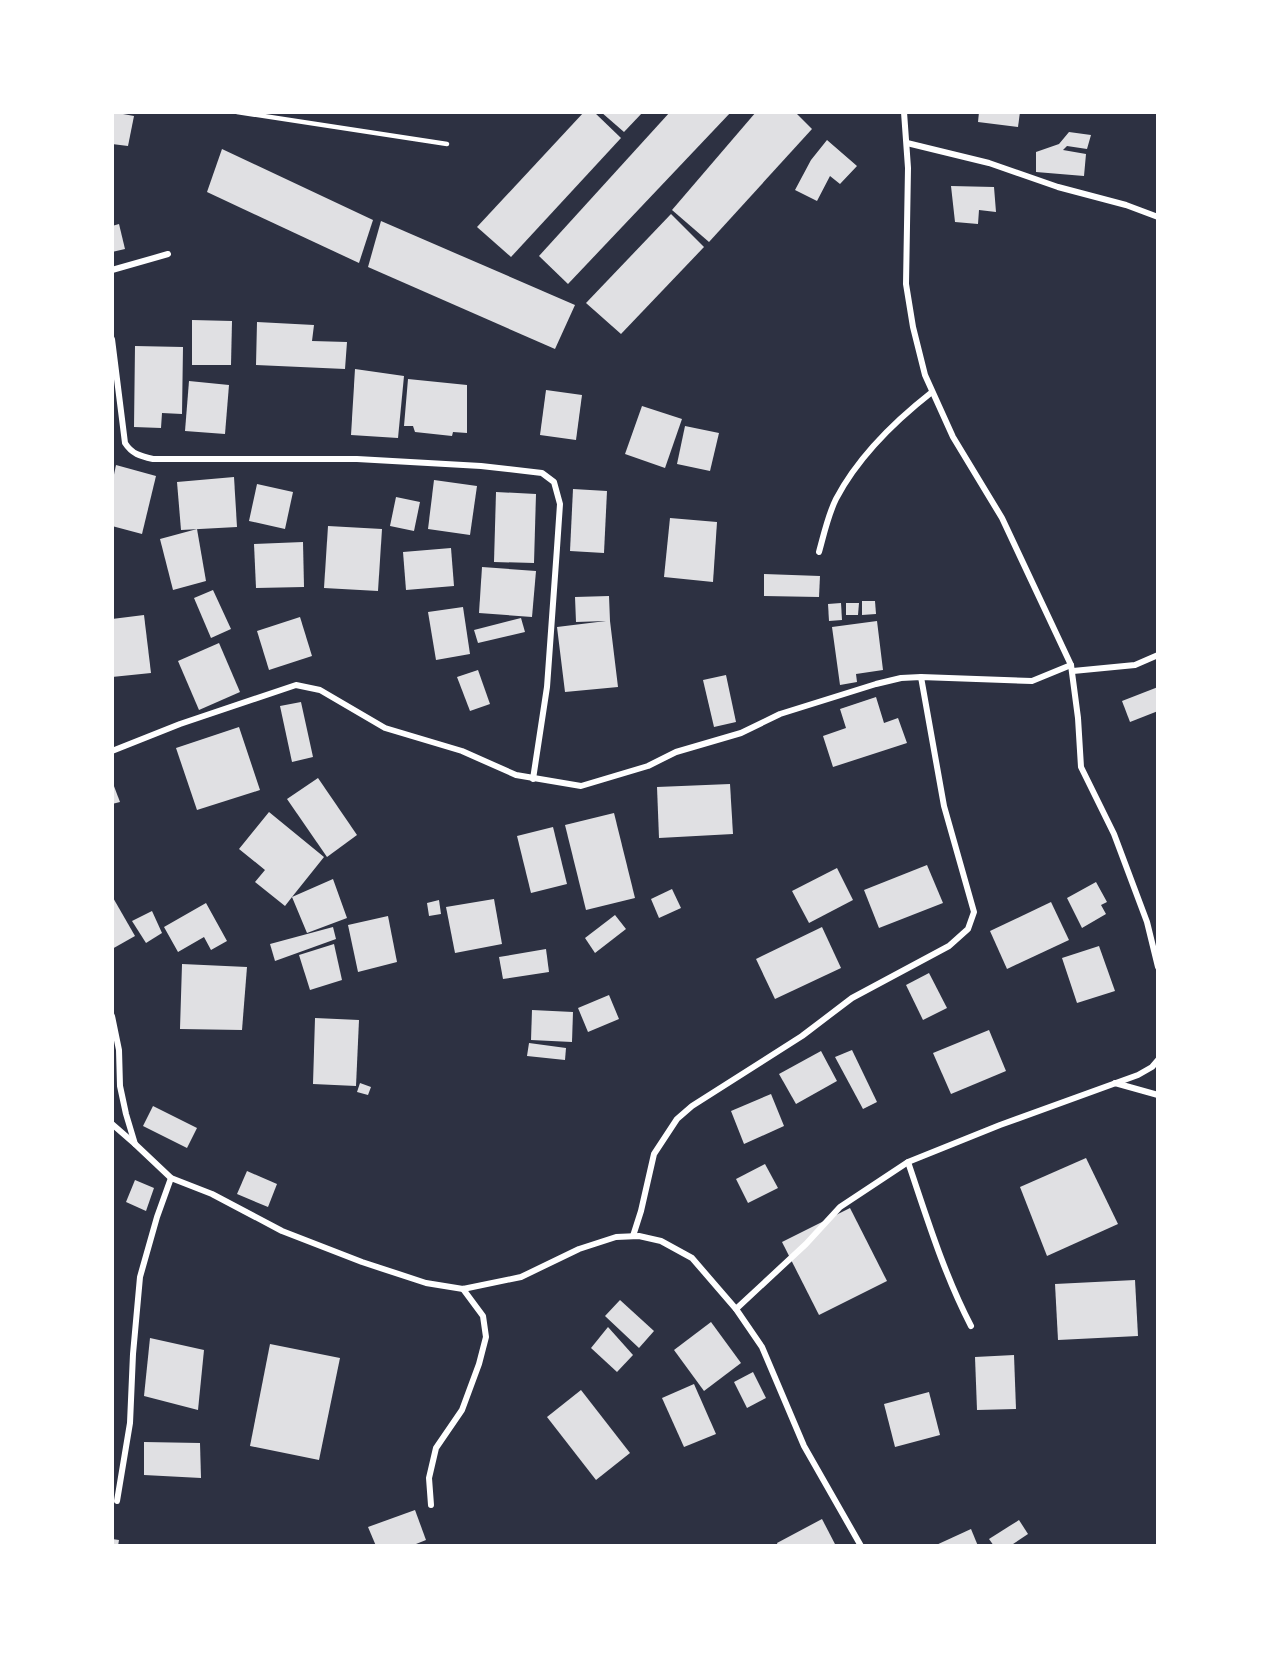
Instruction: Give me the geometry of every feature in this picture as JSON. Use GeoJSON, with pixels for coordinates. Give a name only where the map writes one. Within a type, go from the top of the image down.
{"type":"FeatureCollection","features":[{"type":"Feature","properties":{"kind":"street"},"geometry":{"type":"LineString","coordinates":[[904,112],[907,143],[906,284],[913,327],[925,375],[953,437],[1002,518],[1072,668],[1081,767],[1114,834],[1147,922],[1158,967]]}},
{"type":"Feature","properties":{"kind":"street"},"geometry":{"type":"LineString","coordinates":[[907,143],[989,163],[1059,187],[1126,204],[1158,217]]}},
{"type":"Feature","properties":{"kind":"street"},"geometry":{"type":"LineString","coordinates":[[112,270],[168,254]]}},
{"type":"Feature","properties":{"kind":"street"},"geometry":{"type":"LineString","coordinates":[[112,339],[125,443],[136,455],[153,459],[357,459],[470,466],[542,473],[555,482],[560,504],[547,687],[533,779]]}},
{"type":"Feature","properties":{"kind":"street"},"geometry":{"type":"LineString","coordinates":[[819,552],[835,500],[848,479],[884,436],[910,410],[932,393]]}},
{"type":"Feature","properties":{"kind":"street"},"geometry":{"type":"LineString","coordinates":[[112,751],[180,724],[296,686],[320,690],[385,728],[462,751],[516,775],[582,786],[648,766],[675,752],[741,733],[780,714],[901,678],[921,676],[1032,681],[1072,668],[1135,665],[1158,655]]}},
{"type":"Feature","properties":{"kind":"street"},"geometry":{"type":"LineString","coordinates":[[633,1236],[654,1154],[677,1119],[692,1106],[802,1036],[852,998],[949,946],[968,929],[974,912],[944,806],[921,676]]}},
{"type":"Feature","properties":{"kind":"street"},"geometry":{"type":"LineString","coordinates":[[112,1016],[119,1050],[120,1086],[135,1144]]}},
{"type":"Feature","properties":{"kind":"street"},"geometry":{"type":"LineString","coordinates":[[736,1309],[806,1244],[840,1207],[908,1162],[1138,1075],[1158,1060]]}},
{"type":"Feature","properties":{"kind":"street"},"geometry":{"type":"LineString","coordinates":[[1115,1082],[1158,1095]]}},
{"type":"Feature","properties":{"kind":"street"},"geometry":{"type":"LineString","coordinates":[[112,1124],[171,1178],[212,1194],[282,1231],[432,1285],[463,1289],[521,1277],[579,1249],[616,1237],[633,1236],[661,1241],[692,1258],[736,1309],[762,1347],[804,1446],[861,1545]]}},
{"type":"Feature","properties":{"kind":"street"},"geometry":{"type":"LineString","coordinates":[[908,1162],[954,1293],[971,1326]]}},
{"type":"Feature","properties":{"kind":"street"},"geometry":{"type":"LineString","coordinates":[[117,1501],[130,1423],[140,1278],[157,1216],[171,1178]]}},
{"type":"Feature","properties":{"kind":"street"},"geometry":{"type":"LineString","coordinates":[[431,1505],[429,1478],[436,1448],[462,1410],[486,1337],[483,1316],[463,1289]]}},
{"type":"Feature","properties":{"kind":"lane"},"geometry":{"type":"LineString","coordinates":[[237,112],[447,144]]}},
{"type":"Feature","properties":{"kind":"building"},"geometry":{"type":"Polygon","coordinates":[[[112,112],[134,116],[128,146],[112,144],[112,112]]]}},
{"type":"Feature","properties":{"kind":"building"},"geometry":{"type":"Polygon","coordinates":[[[584,112],[594,112],[621,138],[511,257],[477,227],[584,112]]]}},
{"type":"Feature","properties":{"kind":"building"},"geometry":{"type":"Polygon","coordinates":[[[601,112],[643,112],[624,132],[601,112]]]}},
{"type":"Feature","properties":{"kind":"building"},"geometry":{"type":"Polygon","coordinates":[[[670,112],[731,112],[568,284],[539,256],[670,112]]]}},
{"type":"Feature","properties":{"kind":"building"},"geometry":{"type":"Polygon","coordinates":[[[756,112],[795,112],[812,129],[709,242],[672,210],[756,112]]]}},
{"type":"Feature","properties":{"kind":"building"},"geometry":{"type":"Polygon","coordinates":[[[979,112],[1020,112],[1018,127],[978,122],[979,112]]]}},
{"type":"Feature","properties":{"kind":"building"},"geometry":{"type":"Polygon","coordinates":[[[1069,132],[1091,135],[1087,149],[1067,146],[1063,150],[1086,154],[1084,176],[1036,172],[1036,152],[1059,144],[1069,132]]]}},
{"type":"Feature","properties":{"kind":"building"},"geometry":{"type":"Polygon","coordinates":[[[827,140],[857,166],[840,184],[830,176],[817,201],[795,190],[811,160],[827,140]]]}},
{"type":"Feature","properties":{"kind":"building"},"geometry":{"type":"Polygon","coordinates":[[[222,149],[373,220],[359,263],[207,192],[222,149]]]}},
{"type":"Feature","properties":{"kind":"building"},"geometry":{"type":"Polygon","coordinates":[[[951,186],[994,187],[996,212],[979,210],[978,224],[955,222],[951,186]]]}},
{"type":"Feature","properties":{"kind":"building"},"geometry":{"type":"Polygon","coordinates":[[[671,214],[704,247],[621,334],[586,303],[671,214]]]}},
{"type":"Feature","properties":{"kind":"building"},"geometry":{"type":"Polygon","coordinates":[[[381,221],[575,305],[555,349],[368,267],[381,221]]]}},
{"type":"Feature","properties":{"kind":"building"},"geometry":{"type":"Polygon","coordinates":[[[119,224],[125,249],[112,252],[112,226],[119,224]]]}},
{"type":"Feature","properties":{"kind":"building"},"geometry":{"type":"Polygon","coordinates":[[[192,320],[232,321],[231,365],[192,365],[192,320]]]}},
{"type":"Feature","properties":{"kind":"building"},"geometry":{"type":"Polygon","coordinates":[[[257,322],[314,325],[312,341],[347,342],[345,369],[256,365],[257,322]]]}},
{"type":"Feature","properties":{"kind":"building"},"geometry":{"type":"Polygon","coordinates":[[[135,346],[183,347],[182,414],[162,413],[161,428],[134,427],[135,346]]]}},
{"type":"Feature","properties":{"kind":"building"},"geometry":{"type":"Polygon","coordinates":[[[355,369],[404,376],[398,438],[351,435],[355,369]]]}},
{"type":"Feature","properties":{"kind":"building"},"geometry":{"type":"Polygon","coordinates":[[[408,379],[467,385],[467,433],[453,432],[452,436],[415,432],[413,426],[404,426],[408,379]]]}},
{"type":"Feature","properties":{"kind":"building"},"geometry":{"type":"Polygon","coordinates":[[[189,381],[229,385],[225,434],[185,431],[189,381]]]}},
{"type":"Feature","properties":{"kind":"building"},"geometry":{"type":"Polygon","coordinates":[[[546,390],[582,395],[576,440],[540,435],[546,390]]]}},
{"type":"Feature","properties":{"kind":"building"},"geometry":{"type":"Polygon","coordinates":[[[642,406],[682,419],[665,468],[625,454],[642,406]]]}},
{"type":"Feature","properties":{"kind":"building"},"geometry":{"type":"Polygon","coordinates":[[[685,426],[719,433],[710,471],[677,464],[685,426]]]}},
{"type":"Feature","properties":{"kind":"building"},"geometry":{"type":"Polygon","coordinates":[[[116,465],[156,476],[142,534],[112,526],[112,484],[116,465]]]}},
{"type":"Feature","properties":{"kind":"building"},"geometry":{"type":"Polygon","coordinates":[[[234,477],[237,527],[181,530],[177,482],[234,477]]]}},
{"type":"Feature","properties":{"kind":"building"},"geometry":{"type":"Polygon","coordinates":[[[434,480],[477,486],[470,535],[428,529],[434,480]]]}},
{"type":"Feature","properties":{"kind":"building"},"geometry":{"type":"Polygon","coordinates":[[[257,484],[293,492],[285,529],[249,521],[257,484]]]}},
{"type":"Feature","properties":{"kind":"building"},"geometry":{"type":"Polygon","coordinates":[[[573,489],[607,491],[604,553],[570,551],[573,489]]]}},
{"type":"Feature","properties":{"kind":"building"},"geometry":{"type":"Polygon","coordinates":[[[496,492],[536,494],[534,563],[494,562],[496,492]]]}},
{"type":"Feature","properties":{"kind":"building"},"geometry":{"type":"Polygon","coordinates":[[[396,497],[420,502],[414,531],[390,526],[396,497]]]}},
{"type":"Feature","properties":{"kind":"building"},"geometry":{"type":"Polygon","coordinates":[[[670,518],[717,522],[713,582],[664,577],[670,518]]]}},
{"type":"Feature","properties":{"kind":"building"},"geometry":{"type":"Polygon","coordinates":[[[328,526],[382,529],[378,591],[324,588],[328,526]]]}},
{"type":"Feature","properties":{"kind":"building"},"geometry":{"type":"Polygon","coordinates":[[[197,529],[206,581],[173,590],[160,539],[197,529]]]}},
{"type":"Feature","properties":{"kind":"building"},"geometry":{"type":"Polygon","coordinates":[[[303,542],[304,587],[256,588],[254,544],[303,542]]]}},
{"type":"Feature","properties":{"kind":"building"},"geometry":{"type":"Polygon","coordinates":[[[451,548],[454,586],[406,590],[403,552],[451,548]]]}},
{"type":"Feature","properties":{"kind":"building"},"geometry":{"type":"Polygon","coordinates":[[[482,567],[536,571],[532,617],[479,613],[482,567]]]}},
{"type":"Feature","properties":{"kind":"building"},"geometry":{"type":"Polygon","coordinates":[[[764,574],[820,576],[819,597],[764,596],[764,574]]]}},
{"type":"Feature","properties":{"kind":"building"},"geometry":{"type":"Polygon","coordinates":[[[213,590],[231,629],[211,638],[194,598],[213,590]]]}},
{"type":"Feature","properties":{"kind":"building"},"geometry":{"type":"Polygon","coordinates":[[[609,596],[618,687],[565,692],[557,627],[606,621],[576,622],[575,597],[609,596]]]}},
{"type":"Feature","properties":{"kind":"building"},"geometry":{"type":"Polygon","coordinates":[[[862,601],[875,601],[876,614],[862,615],[862,601]]]}},
{"type":"Feature","properties":{"kind":"building"},"geometry":{"type":"Polygon","coordinates":[[[841,603],[842,620],[829,621],[828,604],[841,603]]]}},
{"type":"Feature","properties":{"kind":"building"},"geometry":{"type":"Polygon","coordinates":[[[846,603],[859,603],[858,615],[846,615],[846,603]]]}},
{"type":"Feature","properties":{"kind":"building"},"geometry":{"type":"Polygon","coordinates":[[[463,607],[470,654],[436,660],[428,612],[463,607]]]}},
{"type":"Feature","properties":{"kind":"building"},"geometry":{"type":"Polygon","coordinates":[[[144,615],[151,673],[112,677],[112,619],[144,615]]]}},
{"type":"Feature","properties":{"kind":"building"},"geometry":{"type":"Polygon","coordinates":[[[300,617],[312,656],[269,670],[257,631],[300,617]]]}},
{"type":"Feature","properties":{"kind":"building"},"geometry":{"type":"Polygon","coordinates":[[[521,618],[525,632],[478,643],[474,630],[521,618]]]}},
{"type":"Feature","properties":{"kind":"building"},"geometry":{"type":"Polygon","coordinates":[[[877,621],[883,670],[856,674],[857,682],[840,685],[832,627],[877,621]]]}},
{"type":"Feature","properties":{"kind":"building"},"geometry":{"type":"Polygon","coordinates":[[[219,643],[240,692],[199,710],[178,661],[219,643]]]}},
{"type":"Feature","properties":{"kind":"building"},"geometry":{"type":"Polygon","coordinates":[[[478,670],[490,704],[470,711],[457,677],[478,670]]]}},
{"type":"Feature","properties":{"kind":"building"},"geometry":{"type":"Polygon","coordinates":[[[726,675],[736,722],[714,727],[703,680],[726,675]]]}},
{"type":"Feature","properties":{"kind":"building"},"geometry":{"type":"Polygon","coordinates":[[[1158,687],[1158,711],[1130,722],[1122,701],[1158,687]]]}},
{"type":"Feature","properties":{"kind":"building"},"geometry":{"type":"Polygon","coordinates":[[[876,697],[884,723],[898,718],[907,743],[833,767],[823,736],[846,728],[840,709],[876,697]]]}},
{"type":"Feature","properties":{"kind":"building"},"geometry":{"type":"Polygon","coordinates":[[[301,702],[313,757],[292,762],[280,706],[301,702]]]}},
{"type":"Feature","properties":{"kind":"building"},"geometry":{"type":"Polygon","coordinates":[[[239,727],[260,790],[197,810],[176,748],[239,727]]]}},
{"type":"Feature","properties":{"kind":"building"},"geometry":{"type":"Polygon","coordinates":[[[318,778],[357,835],[327,857],[287,799],[318,778]]]}},
{"type":"Feature","properties":{"kind":"building"},"geometry":{"type":"Polygon","coordinates":[[[112,781],[120,802],[112,804],[112,781]]]}},
{"type":"Feature","properties":{"kind":"building"},"geometry":{"type":"Polygon","coordinates":[[[730,784],[733,834],[659,838],[657,787],[730,784]]]}},
{"type":"Feature","properties":{"kind":"building"},"geometry":{"type":"Polygon","coordinates":[[[269,812],[324,857],[285,906],[255,882],[265,870],[239,849],[269,812]]]}},
{"type":"Feature","properties":{"kind":"building"},"geometry":{"type":"Polygon","coordinates":[[[614,813],[635,898],[586,910],[565,825],[614,813]]]}},
{"type":"Feature","properties":{"kind":"building"},"geometry":{"type":"Polygon","coordinates":[[[553,827],[567,884],[531,893],[517,836],[553,827]]]}},
{"type":"Feature","properties":{"kind":"building"},"geometry":{"type":"Polygon","coordinates":[[[927,865],[943,903],[879,928],[864,890],[927,865]]]}},
{"type":"Feature","properties":{"kind":"building"},"geometry":{"type":"Polygon","coordinates":[[[837,868],[853,900],[809,923],[792,891],[837,868]]]}},
{"type":"Feature","properties":{"kind":"building"},"geometry":{"type":"Polygon","coordinates":[[[333,879],[347,918],[307,933],[292,897],[333,879]]]}},
{"type":"Feature","properties":{"kind":"building"},"geometry":{"type":"Polygon","coordinates":[[[1096,882],[1107,902],[1101,905],[1106,914],[1082,928],[1067,898],[1096,882]]]}},
{"type":"Feature","properties":{"kind":"building"},"geometry":{"type":"Polygon","coordinates":[[[672,889],[681,908],[659,918],[651,899],[672,889]]]}},
{"type":"Feature","properties":{"kind":"building"},"geometry":{"type":"Polygon","coordinates":[[[112,896],[135,936],[112,949],[112,896]]]}},
{"type":"Feature","properties":{"kind":"building"},"geometry":{"type":"Polygon","coordinates":[[[494,899],[502,944],[455,953],[446,907],[494,899]]]}},
{"type":"Feature","properties":{"kind":"building"},"geometry":{"type":"Polygon","coordinates":[[[439,900],[441,914],[429,916],[427,903],[439,900]]]}},
{"type":"Feature","properties":{"kind":"building"},"geometry":{"type":"Polygon","coordinates":[[[1051,902],[1069,940],[1007,969],[990,931],[1051,902]]]}},
{"type":"Feature","properties":{"kind":"building"},"geometry":{"type":"Polygon","coordinates":[[[206,903],[227,941],[211,950],[204,937],[178,952],[164,927],[206,903]]]}},
{"type":"Feature","properties":{"kind":"building"},"geometry":{"type":"Polygon","coordinates":[[[152,911],[162,933],[146,943],[132,921],[152,911]]]}},
{"type":"Feature","properties":{"kind":"building"},"geometry":{"type":"Polygon","coordinates":[[[615,915],[626,929],[595,953],[585,938],[615,915]]]}},
{"type":"Feature","properties":{"kind":"building"},"geometry":{"type":"Polygon","coordinates":[[[388,916],[397,962],[358,972],[348,925],[388,916]]]}},
{"type":"Feature","properties":{"kind":"building"},"geometry":{"type":"Polygon","coordinates":[[[333,927],[336,939],[275,961],[270,944],[333,927]]]}},
{"type":"Feature","properties":{"kind":"building"},"geometry":{"type":"Polygon","coordinates":[[[822,927],[841,968],[775,999],[756,959],[822,927]]]}},
{"type":"Feature","properties":{"kind":"building"},"geometry":{"type":"Polygon","coordinates":[[[334,944],[342,980],[310,990],[299,955],[334,944]]]}},
{"type":"Feature","properties":{"kind":"building"},"geometry":{"type":"Polygon","coordinates":[[[1099,946],[1115,991],[1077,1003],[1062,958],[1099,946]]]}},
{"type":"Feature","properties":{"kind":"building"},"geometry":{"type":"Polygon","coordinates":[[[546,949],[549,972],[503,979],[499,957],[546,949]]]}},
{"type":"Feature","properties":{"kind":"building"},"geometry":{"type":"Polygon","coordinates":[[[182,964],[247,967],[242,1030],[180,1029],[182,964]]]}},
{"type":"Feature","properties":{"kind":"building"},"geometry":{"type":"Polygon","coordinates":[[[929,973],[947,1008],[923,1020],[906,985],[929,973]]]}},
{"type":"Feature","properties":{"kind":"building"},"geometry":{"type":"Polygon","coordinates":[[[609,995],[619,1019],[588,1032],[578,1008],[609,995]]]}},
{"type":"Feature","properties":{"kind":"building"},"geometry":{"type":"Polygon","coordinates":[[[532,1010],[573,1012],[572,1042],[531,1040],[532,1010]]]}},
{"type":"Feature","properties":{"kind":"building"},"geometry":{"type":"Polygon","coordinates":[[[315,1018],[359,1020],[356,1086],[313,1084],[315,1018]]]}},
{"type":"Feature","properties":{"kind":"building"},"geometry":{"type":"Polygon","coordinates":[[[989,1030],[1006,1071],[951,1094],[933,1053],[989,1030]]]}},
{"type":"Feature","properties":{"kind":"building"},"geometry":{"type":"Polygon","coordinates":[[[529,1043],[566,1048],[565,1060],[527,1056],[529,1043]]]}},
{"type":"Feature","properties":{"kind":"building"},"geometry":{"type":"Polygon","coordinates":[[[852,1050],[877,1102],[863,1109],[835,1057],[852,1050]]]}},
{"type":"Feature","properties":{"kind":"building"},"geometry":{"type":"Polygon","coordinates":[[[821,1051],[837,1081],[796,1104],[779,1074],[821,1051]]]}},
{"type":"Feature","properties":{"kind":"building"},"geometry":{"type":"Polygon","coordinates":[[[360,1083],[371,1087],[368,1095],[357,1092],[360,1083]]]}},
{"type":"Feature","properties":{"kind":"building"},"geometry":{"type":"Polygon","coordinates":[[[771,1094],[784,1126],[744,1144],[731,1111],[771,1094]]]}},
{"type":"Feature","properties":{"kind":"building"},"geometry":{"type":"Polygon","coordinates":[[[153,1106],[197,1128],[187,1148],[143,1126],[153,1106]]]}},
{"type":"Feature","properties":{"kind":"building"},"geometry":{"type":"Polygon","coordinates":[[[1086,1158],[1118,1224],[1047,1256],[1020,1187],[1086,1158]]]}},
{"type":"Feature","properties":{"kind":"building"},"geometry":{"type":"Polygon","coordinates":[[[765,1164],[778,1188],[748,1203],[736,1179],[765,1164]]]}},
{"type":"Feature","properties":{"kind":"building"},"geometry":{"type":"Polygon","coordinates":[[[247,1171],[277,1184],[268,1207],[237,1194],[247,1171]]]}},
{"type":"Feature","properties":{"kind":"building"},"geometry":{"type":"Polygon","coordinates":[[[135,1180],[154,1188],[146,1211],[126,1202],[135,1180]]]}},
{"type":"Feature","properties":{"kind":"building"},"geometry":{"type":"Polygon","coordinates":[[[850,1208],[887,1281],[819,1315],[782,1242],[850,1208]]]}},
{"type":"Feature","properties":{"kind":"building"},"geometry":{"type":"Polygon","coordinates":[[[1135,1280],[1138,1336],[1058,1340],[1055,1284],[1135,1280]]]}},
{"type":"Feature","properties":{"kind":"building"},"geometry":{"type":"Polygon","coordinates":[[[620,1300],[654,1331],[639,1348],[605,1316],[620,1300]]]}},
{"type":"Feature","properties":{"kind":"building"},"geometry":{"type":"Polygon","coordinates":[[[711,1322],[741,1363],[704,1391],[674,1350],[711,1322]]]}},
{"type":"Feature","properties":{"kind":"building"},"geometry":{"type":"Polygon","coordinates":[[[608,1327],[633,1355],[617,1372],[591,1348],[608,1327]]]}},
{"type":"Feature","properties":{"kind":"building"},"geometry":{"type":"Polygon","coordinates":[[[150,1338],[204,1350],[198,1410],[144,1396],[150,1338]]]}},
{"type":"Feature","properties":{"kind":"building"},"geometry":{"type":"Polygon","coordinates":[[[270,1344],[340,1358],[319,1460],[250,1446],[270,1344]]]}},
{"type":"Feature","properties":{"kind":"building"},"geometry":{"type":"Polygon","coordinates":[[[1014,1355],[1016,1409],[977,1410],[975,1357],[1014,1355]]]}},
{"type":"Feature","properties":{"kind":"building"},"geometry":{"type":"Polygon","coordinates":[[[753,1372],[766,1398],[747,1408],[734,1382],[753,1372]]]}},
{"type":"Feature","properties":{"kind":"building"},"geometry":{"type":"Polygon","coordinates":[[[694,1384],[716,1434],[684,1447],[662,1398],[694,1384]]]}},
{"type":"Feature","properties":{"kind":"building"},"geometry":{"type":"Polygon","coordinates":[[[581,1390],[630,1453],[596,1480],[547,1417],[581,1390]]]}},
{"type":"Feature","properties":{"kind":"building"},"geometry":{"type":"Polygon","coordinates":[[[929,1392],[940,1435],[895,1447],[884,1404],[929,1392]]]}},
{"type":"Feature","properties":{"kind":"building"},"geometry":{"type":"Polygon","coordinates":[[[144,1442],[200,1443],[201,1478],[144,1475],[144,1442]]]}},
{"type":"Feature","properties":{"kind":"building"},"geometry":{"type":"Polygon","coordinates":[[[415,1510],[426,1540],[411,1546],[376,1546],[368,1527],[415,1510]]]}},
{"type":"Feature","properties":{"kind":"building"},"geometry":{"type":"Polygon","coordinates":[[[822,1519],[836,1546],[778,1546],[777,1543],[822,1519]]]}},
{"type":"Feature","properties":{"kind":"building"},"geometry":{"type":"Polygon","coordinates":[[[1019,1520],[1028,1534],[1010,1546],[994,1546],[989,1539],[1019,1520]]]}},
{"type":"Feature","properties":{"kind":"building"},"geometry":{"type":"Polygon","coordinates":[[[971,1529],[978,1546],[934,1546],[971,1529]]]}},
{"type":"Feature","properties":{"kind":"building"},"geometry":{"type":"Polygon","coordinates":[[[112,1539],[119,1540],[118,1546],[112,1546],[112,1539]]]}}]}
